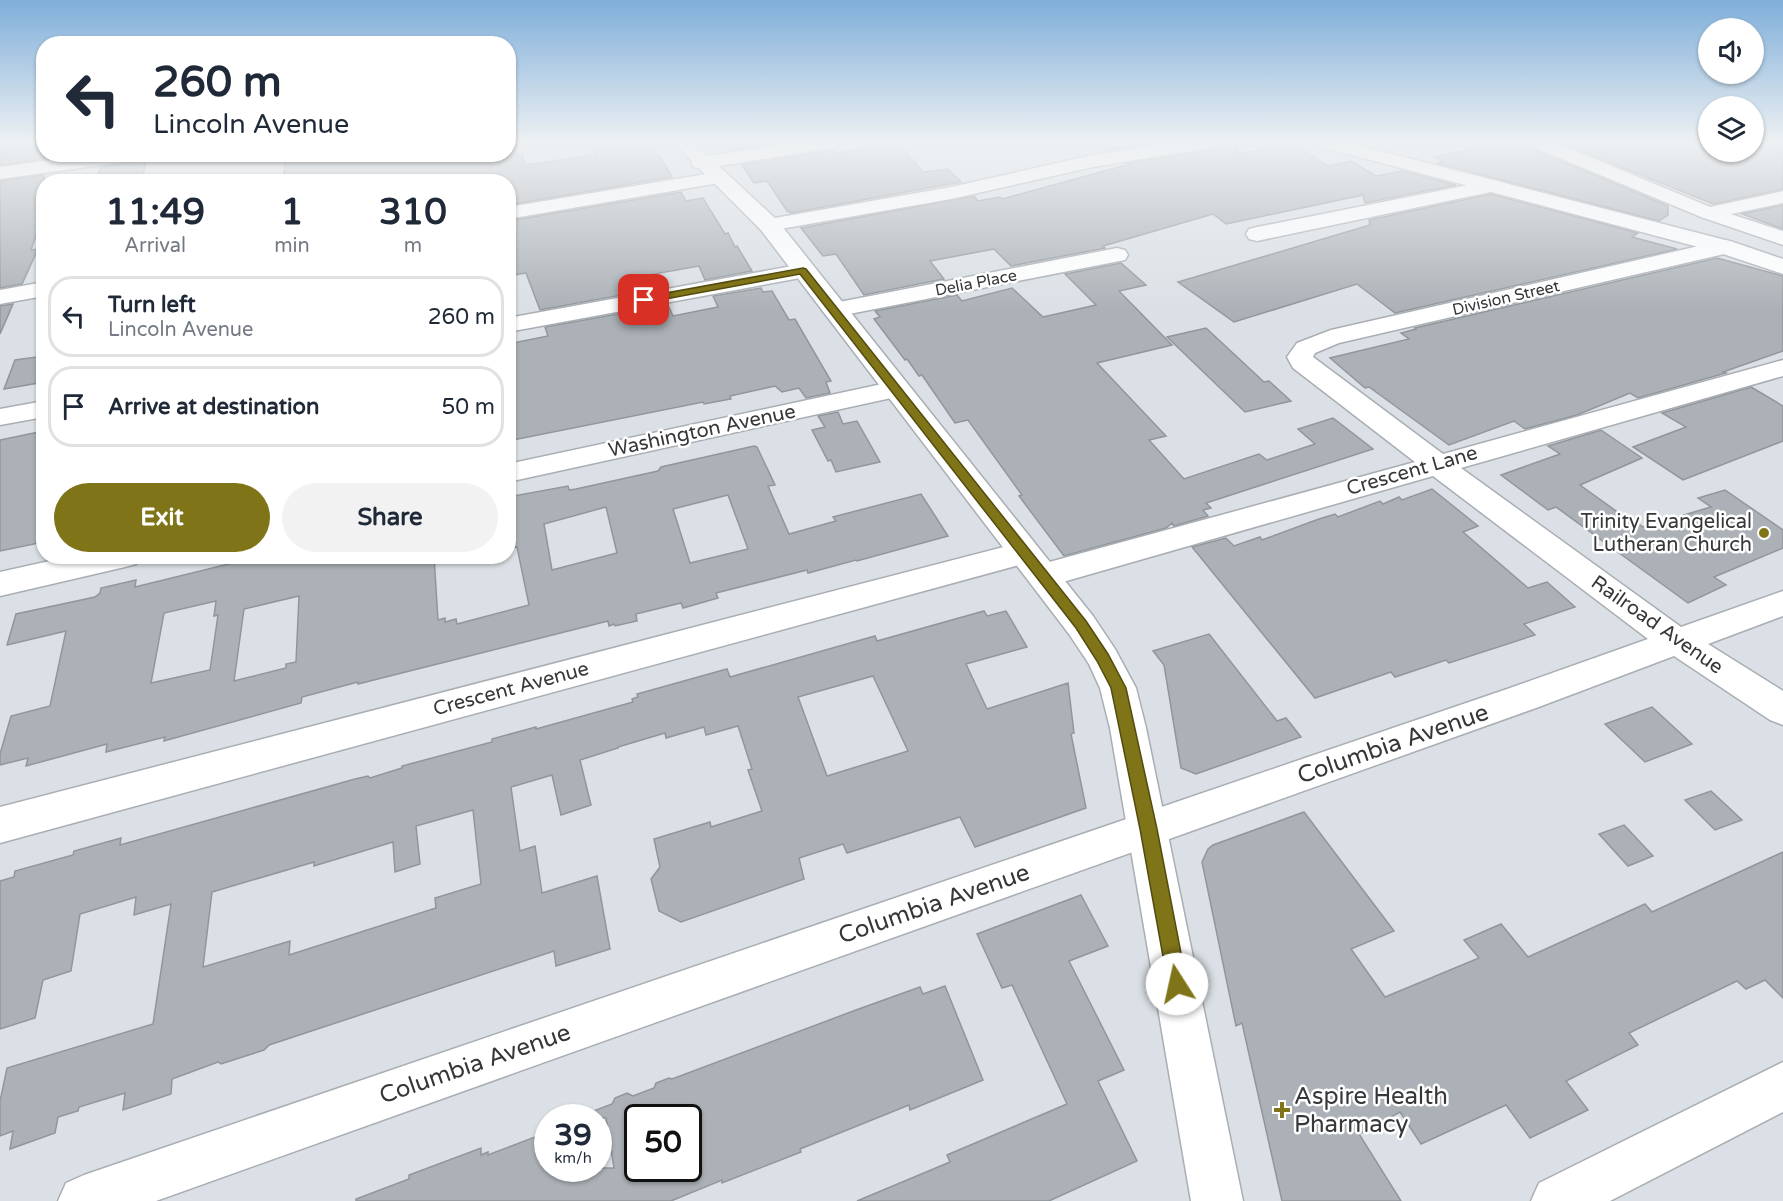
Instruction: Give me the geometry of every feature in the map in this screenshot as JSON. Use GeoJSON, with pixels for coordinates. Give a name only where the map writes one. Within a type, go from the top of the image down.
{"type":"FeatureCollection","features":[{"type":"Feature","properties":{"kind":"street"},"geometry":{"type":"LineString","coordinates":[[516,211],[578,198]]}},
{"type":"Feature","properties":{"kind":"street"},"geometry":{"type":"LineString","coordinates":[[740,198],[769,225],[1086,632],[1103,658],[1118,688],[1149,829],[1217,1201]]}},
{"type":"Feature","properties":{"kind":"street"},"geometry":{"type":"LineString","coordinates":[[769,225],[916,198]]}},
{"type":"Feature","properties":{"kind":"street"},"geometry":{"type":"LineString","coordinates":[[1257,234],[1435,198]]}},
{"type":"Feature","properties":{"kind":"street"},"geometry":{"type":"LineString","coordinates":[[1540,198],[1725,247],[1783,258]]}},
{"type":"Feature","properties":{"kind":"street"},"geometry":{"type":"LineString","coordinates":[[1672,198],[1708,213],[1783,238]]}},
{"type":"Feature","properties":{"kind":"street"},"geometry":{"type":"LineString","coordinates":[[1708,213],[1778,198]]}},
{"type":"Feature","properties":{"kind":"street"},"geometry":{"type":"LineString","coordinates":[[1708,213],[1736,229],[1783,249]]}},
{"type":"Feature","properties":{"kind":"street"},"geometry":{"type":"LineString","coordinates":[[1725,247],[1783,267]]}},
{"type":"Feature","properties":{"kind":"street","name":"Division Street"},"geometry":{"type":"LineString","coordinates":[[1302,363],[1300,357],[1306,348],[1331,337],[1725,247]]}},
{"type":"Feature","properties":{"kind":"street","name":"Delia Place"},"geometry":{"type":"LineString","coordinates":[[834,310],[1117,255]]}},
{"type":"Feature","properties":{"kind":"street"},"geometry":{"type":"LineString","coordinates":[[516,324],[803,271]]}},
{"type":"Feature","properties":{"kind":"street"},"geometry":{"type":"LineString","coordinates":[[0,297],[36,291]]}},
{"type":"Feature","properties":{"kind":"street","name":"Railroad Avenue"},"geometry":{"type":"LineString","coordinates":[[1302,363],[1645,620],[1783,710]]}},
{"type":"Feature","properties":{"kind":"street","name":"Crescent Lane"},"geometry":{"type":"LineString","coordinates":[[1032,564],[1438,464],[1783,368]]}},
{"type":"Feature","properties":{"kind":"street","name":"Washington Avenue"},"geometry":{"type":"LineString","coordinates":[[516,471],[896,389]]}},
{"type":"Feature","properties":{"kind":"street"},"geometry":{"type":"LineString","coordinates":[[0,417],[36,410]]}},
{"type":"Feature","properties":{"kind":"street"},"geometry":{"type":"LineString","coordinates":[[0,584],[89,564]]}},
{"type":"Feature","properties":{"kind":"street","name":"Crescent Avenue"},"geometry":{"type":"LineString","coordinates":[[0,825],[1032,564]]}},
{"type":"Feature","properties":{"kind":"street","name":"Columbia Avenue"},"geometry":{"type":"LineString","coordinates":[[84,1201],[1523,698],[1783,603]]}},
{"type":"Feature","properties":{"kind":"street"},"geometry":{"type":"LineString","coordinates":[[1557,1201],[1783,1086]]}},
{"type":"Feature","properties":{"kind":"building"},"geometry":{"type":"Polygon","coordinates":[[[0,198],[36,198],[36,235],[31,250],[36,249],[36,253],[22,284],[0,288],[0,198]]]}},
{"type":"Feature","properties":{"kind":"building"},"geometry":{"type":"Polygon","coordinates":[[[516,198],[549,198],[516,204],[516,198]]]}},
{"type":"Feature","properties":{"kind":"building"},"geometry":{"type":"Polygon","coordinates":[[[645,198],[684,198],[686,201],[703,198],[752,271],[705,280],[699,266],[654,274],[660,288],[540,310],[526,273],[516,275],[516,220],[645,198]]]}},
{"type":"Feature","properties":{"kind":"building"},"geometry":{"type":"Polygon","coordinates":[[[778,198],[873,198],[791,213],[778,198]]]}},
{"type":"Feature","properties":{"kind":"building"},"geometry":{"type":"Polygon","coordinates":[[[963,198],[976,198],[978,201],[1002,199],[1349,198],[1226,224],[1213,214],[1103,246],[1105,248],[1011,266],[994,249],[930,261],[944,279],[864,295],[836,254],[823,256],[801,228],[963,198]]]}},
{"type":"Feature","properties":{"kind":"building"},"geometry":{"type":"Polygon","coordinates":[[[1364,198],[1390,198],[1365,203],[1364,198]]]}},
{"type":"Feature","properties":{"kind":"building"},"geometry":{"type":"Polygon","coordinates":[[[1472,198],[1506,198],[1638,233],[1632,237],[1677,249],[1395,313],[1357,284],[1234,322],[1178,282],[1370,225],[1369,220],[1472,198]]]}},
{"type":"Feature","properties":{"kind":"building"},"geometry":{"type":"Polygon","coordinates":[[[1571,198],[1649,198],[1668,206],[1668,215],[1659,221],[1571,198]]]}},
{"type":"Feature","properties":{"kind":"building"},"geometry":{"type":"Polygon","coordinates":[[[1698,198],[1741,198],[1713,204],[1698,198]]]}},
{"type":"Feature","properties":{"kind":"building"},"geometry":{"type":"Polygon","coordinates":[[[1783,205],[1783,229],[1742,214],[1783,205]]]}},
{"type":"Feature","properties":{"kind":"building"},"geometry":{"type":"Polygon","coordinates":[[[1717,258],[1783,276],[1783,351],[1723,372],[1726,373],[1638,398],[1630,393],[1577,415],[1525,429],[1514,421],[1449,445],[1369,387],[1365,388],[1330,358],[1409,339],[1401,333],[1415,328],[1717,258]]]}},
{"type":"Feature","properties":{"kind":"building"},"geometry":{"type":"Polygon","coordinates":[[[1121,263],[1146,285],[1119,291],[1172,345],[1097,363],[1166,436],[1149,440],[1184,479],[1259,454],[1267,460],[1315,444],[1298,429],[1333,418],[1373,449],[1206,503],[1211,508],[1203,510],[1208,516],[1174,526],[1172,523],[1166,528],[1064,556],[1019,496],[1022,495],[968,420],[955,423],[922,375],[919,376],[907,359],[905,360],[874,319],[880,317],[875,311],[957,295],[962,301],[1012,288],[1043,317],[1096,305],[1065,274],[1121,263]]]}},
{"type":"Feature","properties":{"kind":"building"},"geometry":{"type":"Polygon","coordinates":[[[761,288],[763,292],[772,291],[789,320],[795,319],[831,381],[826,382],[830,393],[806,398],[799,388],[782,392],[775,386],[730,396],[731,399],[704,404],[703,402],[516,439],[516,342],[548,336],[545,327],[668,305],[673,316],[718,307],[713,296],[761,288]]]}},
{"type":"Feature","properties":{"kind":"building"},"geometry":{"type":"Polygon","coordinates":[[[13,304],[0,334],[0,306],[13,304]]]}},
{"type":"Feature","properties":{"kind":"building"},"geometry":{"type":"Polygon","coordinates":[[[1206,328],[1264,382],[1269,381],[1291,401],[1245,412],[1167,337],[1206,328]]]}},
{"type":"Feature","properties":{"kind":"building"},"geometry":{"type":"Polygon","coordinates":[[[36,357],[36,383],[4,389],[15,360],[36,357]]]}},
{"type":"Feature","properties":{"kind":"building"},"geometry":{"type":"Polygon","coordinates":[[[1751,387],[1783,406],[1783,441],[1683,480],[1633,447],[1686,427],[1662,413],[1751,387]]]}},
{"type":"Feature","properties":{"kind":"building"},"geometry":{"type":"Polygon","coordinates":[[[838,412],[843,424],[857,421],[880,462],[836,472],[812,430],[825,427],[818,416],[838,412]]]}},
{"type":"Feature","properties":{"kind":"building"},"geometry":{"type":"Polygon","coordinates":[[[1601,430],[1642,458],[1580,485],[1623,516],[1626,515],[1643,527],[1711,507],[1698,498],[1725,490],[1783,530],[1783,548],[1714,577],[1726,585],[1688,603],[1556,507],[1548,510],[1501,475],[1560,454],[1548,446],[1601,430]]]}},
{"type":"Feature","properties":{"kind":"building"},"geometry":{"type":"Polygon","coordinates":[[[36,433],[36,544],[0,551],[0,440],[36,433]]]}},
{"type":"Feature","properties":{"kind":"building"},"geometry":{"type":"Polygon","coordinates":[[[754,446],[757,447],[775,485],[768,486],[789,534],[836,521],[833,517],[921,494],[948,536],[857,561],[808,573],[807,570],[716,593],[718,598],[683,608],[681,603],[636,614],[637,621],[609,626],[608,621],[358,684],[358,682],[302,697],[301,703],[164,741],[165,737],[106,752],[107,744],[26,766],[28,758],[0,765],[0,754],[11,716],[50,706],[66,631],[7,645],[16,614],[95,597],[100,593],[101,588],[136,580],[135,587],[228,564],[434,564],[438,620],[445,618],[445,622],[456,619],[457,624],[529,605],[516,547],[516,496],[568,486],[569,490],[576,489],[658,471],[661,467],[754,446]],[[728,495],[673,509],[690,563],[748,549],[728,495]],[[606,507],[544,524],[552,570],[617,553],[606,507]],[[299,596],[244,609],[234,681],[286,668],[286,664],[296,662],[299,596]],[[216,601],[164,613],[151,683],[210,670],[218,615],[214,616],[216,601]]]}},
{"type":"Feature","properties":{"kind":"building"},"geometry":{"type":"Polygon","coordinates":[[[1432,489],[1478,526],[1463,532],[1528,588],[1547,582],[1575,607],[1524,624],[1535,635],[1449,663],[1446,660],[1395,677],[1391,672],[1315,698],[1192,547],[1226,538],[1234,546],[1260,537],[1262,540],[1335,514],[1338,517],[1380,501],[1383,504],[1399,497],[1402,500],[1432,489]]]}},
{"type":"Feature","properties":{"kind":"building"},"geometry":{"type":"Polygon","coordinates":[[[984,611],[987,616],[1006,611],[1027,647],[966,664],[987,709],[1068,683],[1074,733],[1071,734],[1086,808],[975,847],[960,817],[847,853],[843,844],[799,858],[804,879],[681,922],[659,911],[651,879],[660,867],[654,839],[710,822],[711,827],[762,811],[748,770],[752,769],[738,726],[706,735],[704,727],[666,738],[665,733],[618,747],[580,760],[591,805],[561,815],[552,775],[511,787],[520,851],[535,846],[542,893],[597,876],[610,949],[556,966],[554,951],[269,1045],[264,1050],[221,1064],[218,1062],[172,1079],[171,1094],[123,1110],[125,1093],[79,1107],[78,1111],[58,1117],[55,1133],[10,1149],[13,1131],[0,1136],[0,1101],[7,1068],[153,1024],[171,904],[134,915],[136,897],[80,914],[71,971],[43,980],[35,1018],[0,1029],[0,881],[14,877],[15,871],[73,855],[74,851],[121,838],[120,845],[355,779],[368,776],[370,778],[402,768],[402,766],[492,742],[492,739],[633,702],[632,699],[638,697],[637,694],[727,669],[730,677],[875,636],[877,641],[984,611]],[[873,676],[798,697],[827,776],[908,751],[873,676]],[[473,810],[416,826],[420,864],[395,872],[393,842],[314,866],[314,862],[212,892],[203,967],[290,941],[289,955],[436,908],[435,898],[481,884],[473,810]]]}},
{"type":"Feature","properties":{"kind":"building"},"geometry":{"type":"Polygon","coordinates":[[[1209,634],[1277,721],[1286,718],[1301,737],[1196,774],[1181,768],[1164,665],[1153,651],[1209,634]]]}},
{"type":"Feature","properties":{"kind":"building"},"geometry":{"type":"Polygon","coordinates":[[[1652,707],[1692,744],[1645,762],[1605,724],[1652,707]]]}},
{"type":"Feature","properties":{"kind":"building"},"geometry":{"type":"Polygon","coordinates":[[[1711,791],[1742,820],[1715,830],[1685,800],[1711,791]]]}},
{"type":"Feature","properties":{"kind":"building"},"geometry":{"type":"Polygon","coordinates":[[[1304,812],[1394,931],[1351,949],[1385,997],[1479,958],[1464,940],[1501,924],[1528,957],[1645,904],[1652,912],[1783,852],[1783,998],[1765,980],[1746,989],[1737,981],[1629,1033],[1638,1045],[1566,1081],[1588,1110],[1530,1138],[1506,1105],[1421,1144],[1400,1112],[1359,1134],[1401,1201],[1282,1201],[1242,1023],[1236,1026],[1202,862],[1208,849],[1213,845],[1304,812]]]}},
{"type":"Feature","properties":{"kind":"building"},"geometry":{"type":"Polygon","coordinates":[[[1624,825],[1653,856],[1628,866],[1599,834],[1624,825]]]}},
{"type":"Feature","properties":{"kind":"building"},"geometry":{"type":"Polygon","coordinates":[[[1081,895],[1108,946],[1069,961],[1124,1070],[1098,1081],[1137,1161],[1049,1201],[857,1201],[950,1162],[947,1155],[1067,1104],[1012,985],[1002,988],[977,934],[1081,895]]]}},
{"type":"Feature","properties":{"kind":"building"},"geometry":{"type":"Polygon","coordinates":[[[945,986],[983,1080],[910,1110],[909,1105],[800,1149],[801,1152],[722,1183],[722,1180],[671,1201],[356,1201],[356,1199],[409,1179],[409,1175],[481,1148],[481,1155],[488,1152],[488,1155],[534,1137],[534,1182],[612,1182],[612,1168],[614,1168],[612,1104],[615,1098],[627,1093],[633,1096],[654,1088],[656,1083],[669,1078],[672,1079],[920,987],[923,994],[945,986]]]}},
{"type":"Feature","properties":{"kind":"place","name":"Trinity Evangelical Lutheran Church"},"geometry":{"type":"Point","coordinates":[1764,533]}},
{"type":"Feature","properties":{"kind":"place","name":"Aspire Health Pharmacy"},"geometry":{"type":"Point","coordinates":[1282,1110]}},
{"type":"Feature","properties":{"kind":"route"},"geometry":{"type":"LineString","coordinates":[[644,300],[803,271],[986,502],[1023,553],[1081,625],[1103,658],[1118,688],[1149,829],[1177,984]]}}]}
